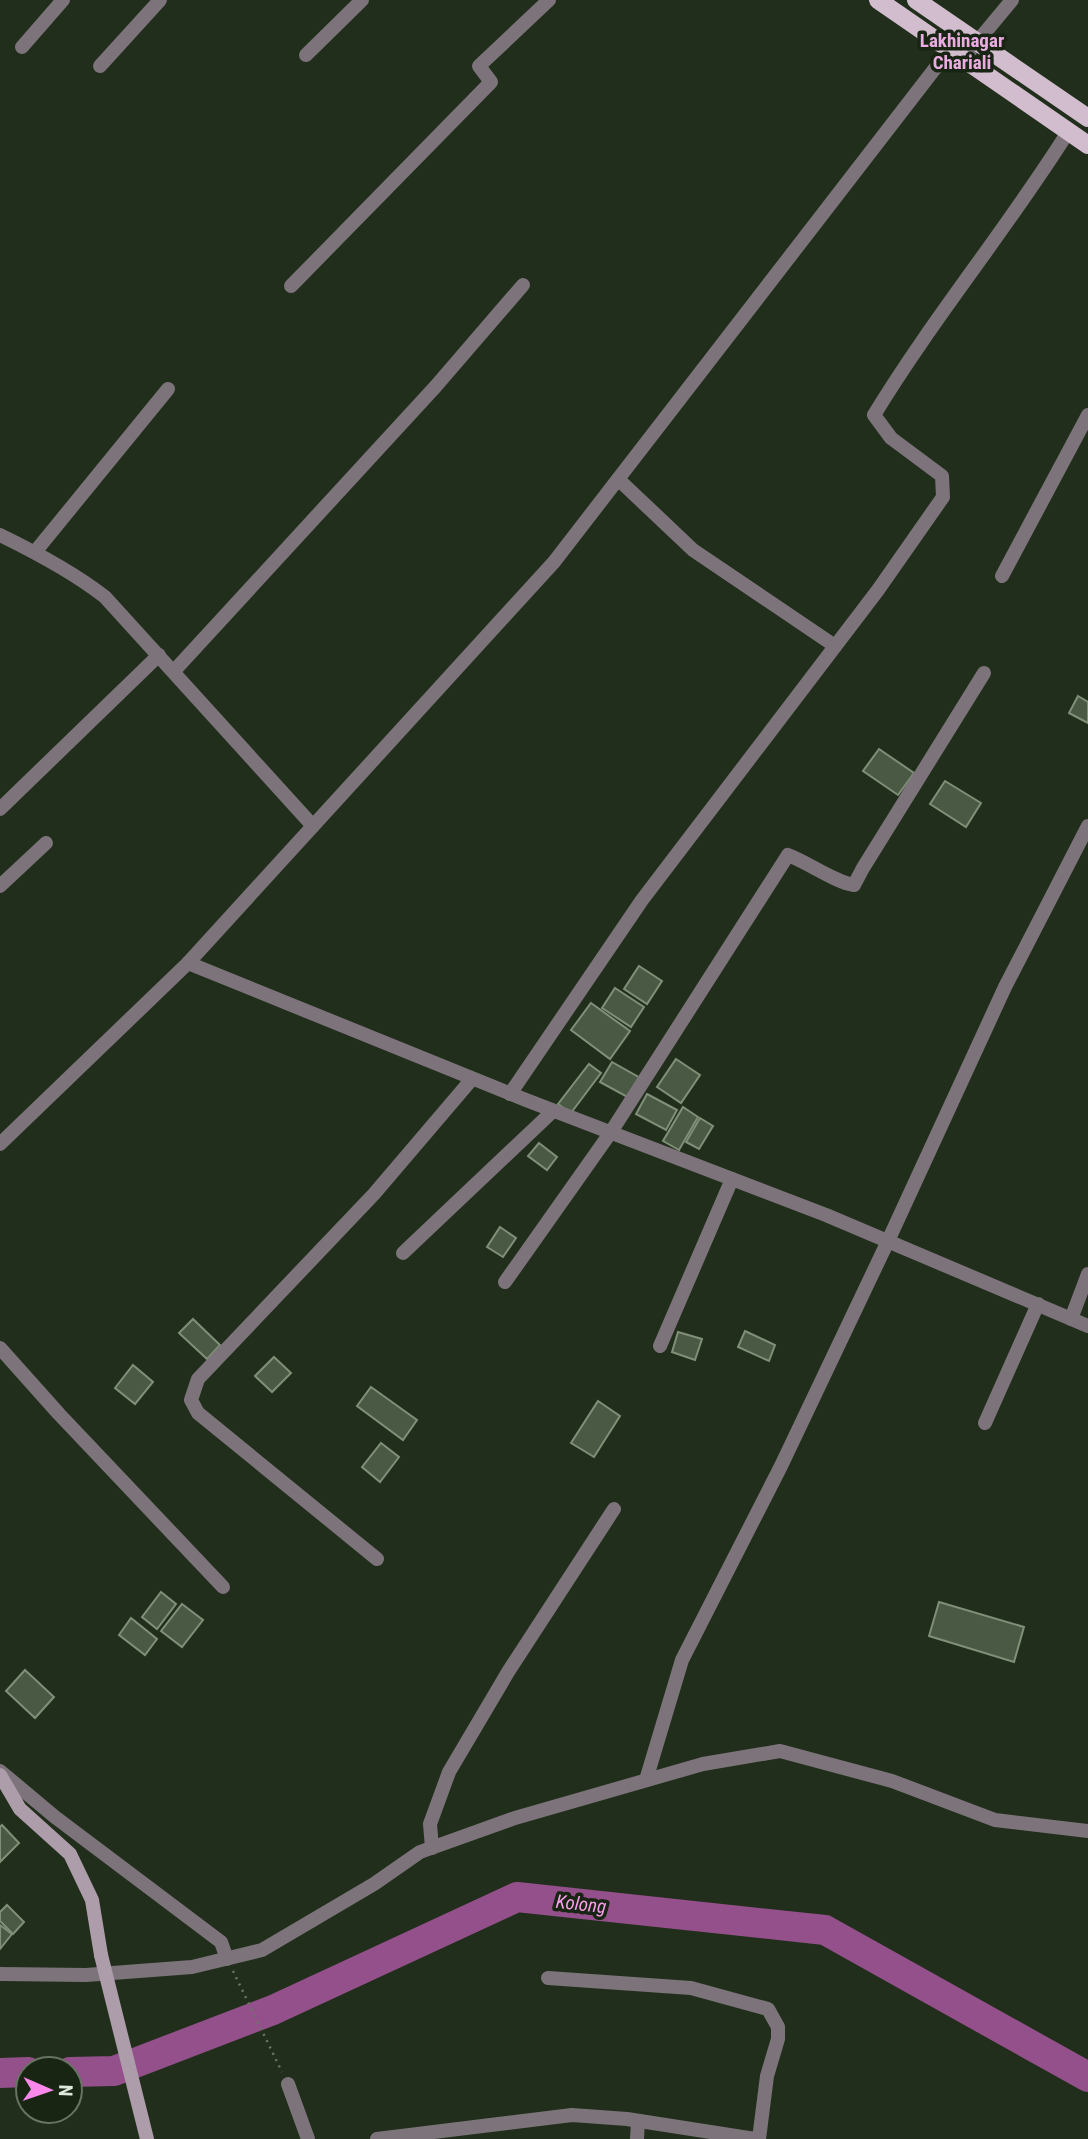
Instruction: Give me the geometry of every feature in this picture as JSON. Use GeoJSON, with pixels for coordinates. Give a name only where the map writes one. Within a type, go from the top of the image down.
{"type":"FeatureCollection","features":[{"type":"Feature","properties":{"kind":"main road"},"geometry":{"type":"LineString","coordinates":[[878,0],[1088,145]]}},
{"type":"Feature","properties":{"kind":"main road"},"geometry":{"type":"LineString","coordinates":[[916,0],[1088,118]]}},
{"type":"Feature","properties":{"kind":"street"},"geometry":{"type":"LineString","coordinates":[[22,47],[63,0]]}},
{"type":"Feature","properties":{"kind":"street"},"geometry":{"type":"LineString","coordinates":[[100,66],[160,0]]}},
{"type":"Feature","properties":{"kind":"street"},"geometry":{"type":"LineString","coordinates":[[306,55],[362,0]]}},
{"type":"Feature","properties":{"kind":"street"},"geometry":{"type":"LineString","coordinates":[[291,286],[491,82],[478,66],[549,0]]}},
{"type":"Feature","properties":{"kind":"street"},"geometry":{"type":"LineString","coordinates":[[0,1144],[188,963],[554,562],[956,54],[977,42],[1013,0]]}},
{"type":"Feature","properties":{"kind":"street"},"geometry":{"type":"LineString","coordinates":[[510,1094],[642,900],[878,590],[943,497],[942,476],[891,438],[874,415],[896,379],[1042,174],[1068,132]]}},
{"type":"Feature","properties":{"kind":"street"},"geometry":{"type":"LineString","coordinates":[[174,671],[436,386],[523,285]]}},
{"type":"Feature","properties":{"kind":"street"},"geometry":{"type":"LineString","coordinates":[[35,552],[168,389]]}},
{"type":"Feature","properties":{"kind":"street"},"geometry":{"type":"LineString","coordinates":[[1002,576],[1088,415]]}},
{"type":"Feature","properties":{"kind":"street"},"geometry":{"type":"LineString","coordinates":[[618,479],[693,550],[835,646]]}},
{"type":"Feature","properties":{"kind":"street"},"geometry":{"type":"LineString","coordinates":[[0,535],[86,582],[105,597],[313,826]]}},
{"type":"Feature","properties":{"kind":"street"},"geometry":{"type":"LineString","coordinates":[[0,809],[159,655]]}},
{"type":"Feature","properties":{"kind":"street"},"geometry":{"type":"LineString","coordinates":[[505,1282],[611,1132],[788,855],[844,884],[854,886],[984,673]]}},
{"type":"Feature","properties":{"kind":"street"},"geometry":{"type":"LineString","coordinates":[[646,1780],[682,1660],[781,1466],[1005,987],[1088,826]]}},
{"type":"Feature","properties":{"kind":"street"},"geometry":{"type":"LineString","coordinates":[[0,886],[46,843]]}},
{"type":"Feature","properties":{"kind":"street"},"geometry":{"type":"LineString","coordinates":[[188,963],[472,1079],[888,1241],[1088,1326]]}},
{"type":"Feature","properties":{"kind":"street"},"geometry":{"type":"LineString","coordinates":[[377,1559],[198,1413],[191,1400],[198,1379],[374,1194],[472,1079]]}},
{"type":"Feature","properties":{"kind":"street"},"geometry":{"type":"LineString","coordinates":[[403,1253],[553,1111]]}},
{"type":"Feature","properties":{"kind":"street"},"geometry":{"type":"LineString","coordinates":[[660,1346],[732,1179]]}},
{"type":"Feature","properties":{"kind":"street"},"geometry":{"type":"LineString","coordinates":[[1071,1319],[1088,1274]]}},
{"type":"Feature","properties":{"kind":"street"},"geometry":{"type":"LineString","coordinates":[[985,1423],[1038,1304]]}},
{"type":"Feature","properties":{"kind":"street"},"geometry":{"type":"LineString","coordinates":[[0,1348],[223,1587]]}},
{"type":"Feature","properties":{"kind":"street"},"geometry":{"type":"LineString","coordinates":[[432,1848],[430,1824],[449,1772],[508,1672],[614,1509]]}},
{"type":"Feature","properties":{"kind":"street"},"geometry":{"type":"LineString","coordinates":[[0,1974],[99,1974],[192,1967],[262,1950],[374,1884],[420,1852],[515,1818],[703,1764],[780,1751],[892,1782],[995,1820],[1088,1831]]}},
{"type":"Feature","properties":{"kind":"street"},"geometry":{"type":"LineString","coordinates":[[0,1773],[221,1942],[227,1959]]}},
{"type":"Feature","properties":{"kind":"street"},"geometry":{"type":"LineString","coordinates":[[0,1773],[20,1809],[70,1854],[92,1899],[101,1955],[147,2139]]}},
{"type":"Feature","properties":{"kind":"street"},"geometry":{"type":"LineString","coordinates":[[377,2139],[572,2115],[638,2121],[757,2139],[767,2076],[778,2039],[778,2027],[768,2009],[691,1988],[548,1978]]}},
{"type":"Feature","properties":{"kind":"street"},"geometry":{"type":"LineString","coordinates":[[288,2084],[308,2139]]}},
{"type":"Feature","properties":{"kind":"street"},"geometry":{"type":"LineString","coordinates":[[637,2139],[638,2121]]}},
{"type":"Feature","properties":{"kind":"path"},"geometry":{"type":"LineString","coordinates":[[227,1959],[288,2084]]}},
{"type":"Feature","properties":{"kind":"building"},"geometry":{"type":"Polygon","coordinates":[[[1078,696],[1088,702],[1088,723],[1069,713],[1078,696]]]}},
{"type":"Feature","properties":{"kind":"building"},"geometry":{"type":"Polygon","coordinates":[[[879,749],[914,773],[898,795],[863,771],[879,749]]]}},
{"type":"Feature","properties":{"kind":"building"},"geometry":{"type":"Polygon","coordinates":[[[945,781],[981,803],[966,827],[930,804],[945,781]]]}},
{"type":"Feature","properties":{"kind":"building"},"geometry":{"type":"Polygon","coordinates":[[[639,966],[662,981],[647,1004],[624,989],[639,966]]]}},
{"type":"Feature","properties":{"kind":"building"},"geometry":{"type":"Polygon","coordinates":[[[615,988],[644,1007],[631,1027],[602,1008],[615,988]]]}},
{"type":"Feature","properties":{"kind":"building"},"geometry":{"type":"Polygon","coordinates":[[[591,1003],[630,1031],[610,1059],[571,1030],[591,1003]]]}},
{"type":"Feature","properties":{"kind":"building"},"geometry":{"type":"Polygon","coordinates":[[[676,1059],[700,1075],[681,1103],[657,1087],[676,1059]]]}},
{"type":"Feature","properties":{"kind":"building"},"geometry":{"type":"Polygon","coordinates":[[[612,1062],[642,1079],[631,1099],[600,1082],[612,1062]]]}},
{"type":"Feature","properties":{"kind":"building"},"geometry":{"type":"Polygon","coordinates":[[[589,1064],[601,1073],[571,1113],[558,1104],[589,1064]]]}},
{"type":"Feature","properties":{"kind":"building"},"geometry":{"type":"Polygon","coordinates":[[[647,1094],[677,1110],[666,1130],[636,1114],[647,1094]]]}},
{"type":"Feature","properties":{"kind":"building"},"geometry":{"type":"Polygon","coordinates":[[[683,1107],[698,1117],[679,1150],[663,1141],[683,1107]]]}},
{"type":"Feature","properties":{"kind":"building"},"geometry":{"type":"Polygon","coordinates":[[[700,1118],[713,1126],[699,1149],[686,1142],[700,1118]]]}},
{"type":"Feature","properties":{"kind":"building"},"geometry":{"type":"Polygon","coordinates":[[[539,1143],[557,1157],[547,1170],[528,1156],[539,1143]]]}},
{"type":"Feature","properties":{"kind":"building"},"geometry":{"type":"Polygon","coordinates":[[[500,1227],[516,1238],[503,1257],[487,1247],[500,1227]]]}},
{"type":"Feature","properties":{"kind":"building"},"geometry":{"type":"Polygon","coordinates":[[[193,1319],[220,1345],[207,1359],[179,1333],[193,1319]]]}},
{"type":"Feature","properties":{"kind":"building"},"geometry":{"type":"Polygon","coordinates":[[[745,1331],[775,1345],[769,1361],[738,1347],[745,1331]]]}},
{"type":"Feature","properties":{"kind":"building"},"geometry":{"type":"Polygon","coordinates":[[[678,1332],[702,1339],[695,1360],[672,1352],[678,1332]]]}},
{"type":"Feature","properties":{"kind":"building"},"geometry":{"type":"Polygon","coordinates":[[[274,1357],[291,1373],[272,1392],[255,1376],[274,1357]]]}},
{"type":"Feature","properties":{"kind":"building"},"geometry":{"type":"Polygon","coordinates":[[[133,1365],[153,1382],[135,1404],[115,1388],[133,1365]]]}},
{"type":"Feature","properties":{"kind":"building"},"geometry":{"type":"Polygon","coordinates":[[[371,1387],[417,1420],[403,1440],[357,1406],[371,1387]]]}},
{"type":"Feature","properties":{"kind":"building"},"geometry":{"type":"Polygon","coordinates":[[[598,1401],[620,1416],[594,1457],[571,1443],[598,1401]]]}},
{"type":"Feature","properties":{"kind":"building"},"geometry":{"type":"Polygon","coordinates":[[[381,1443],[399,1457],[380,1482],[362,1467],[381,1443]]]}},
{"type":"Feature","properties":{"kind":"building"},"geometry":{"type":"Polygon","coordinates":[[[161,1592],[176,1604],[157,1629],[142,1617],[161,1592]]]}},
{"type":"Feature","properties":{"kind":"building"},"geometry":{"type":"Polygon","coordinates":[[[939,1602],[1024,1627],[1014,1662],[929,1636],[939,1602]]]}},
{"type":"Feature","properties":{"kind":"building"},"geometry":{"type":"Polygon","coordinates":[[[182,1604],[203,1620],[182,1647],[161,1631],[182,1604]]]}},
{"type":"Feature","properties":{"kind":"building"},"geometry":{"type":"Polygon","coordinates":[[[131,1618],[157,1639],[145,1655],[119,1635],[131,1618]]]}},
{"type":"Feature","properties":{"kind":"building"},"geometry":{"type":"Polygon","coordinates":[[[25,1670],[54,1697],[35,1718],[6,1691],[25,1670]]]}},
{"type":"Feature","properties":{"kind":"building"},"geometry":{"type":"Polygon","coordinates":[[[2,1825],[19,1843],[0,1862],[0,1827],[2,1825]]]}},
{"type":"Feature","properties":{"kind":"building"},"geometry":{"type":"Polygon","coordinates":[[[7,1905],[24,1922],[13,1934],[0,1921],[0,1912],[7,1905]]]}},
{"type":"Feature","properties":{"kind":"building"},"geometry":{"type":"Polygon","coordinates":[[[0,1925],[12,1934],[0,1949],[0,1925]]]}},
{"type":"Feature","properties":{"kind":"waterway","name":"Kolong"},"geometry":{"type":"LineString","coordinates":[[84,2072],[114,2071],[273,2010],[517,1897],[825,1930],[1088,2077]]}},
{"type":"Feature","properties":{"kind":"waterway","name":"Kolong"},"geometry":{"type":"LineString","coordinates":[[0,2073],[14,2072]]}},
{"type":"Feature","properties":{"kind":"district","name":"Lakhinagar Chariali"},"geometry":{"type":"Point","coordinates":[962,51]}}]}
